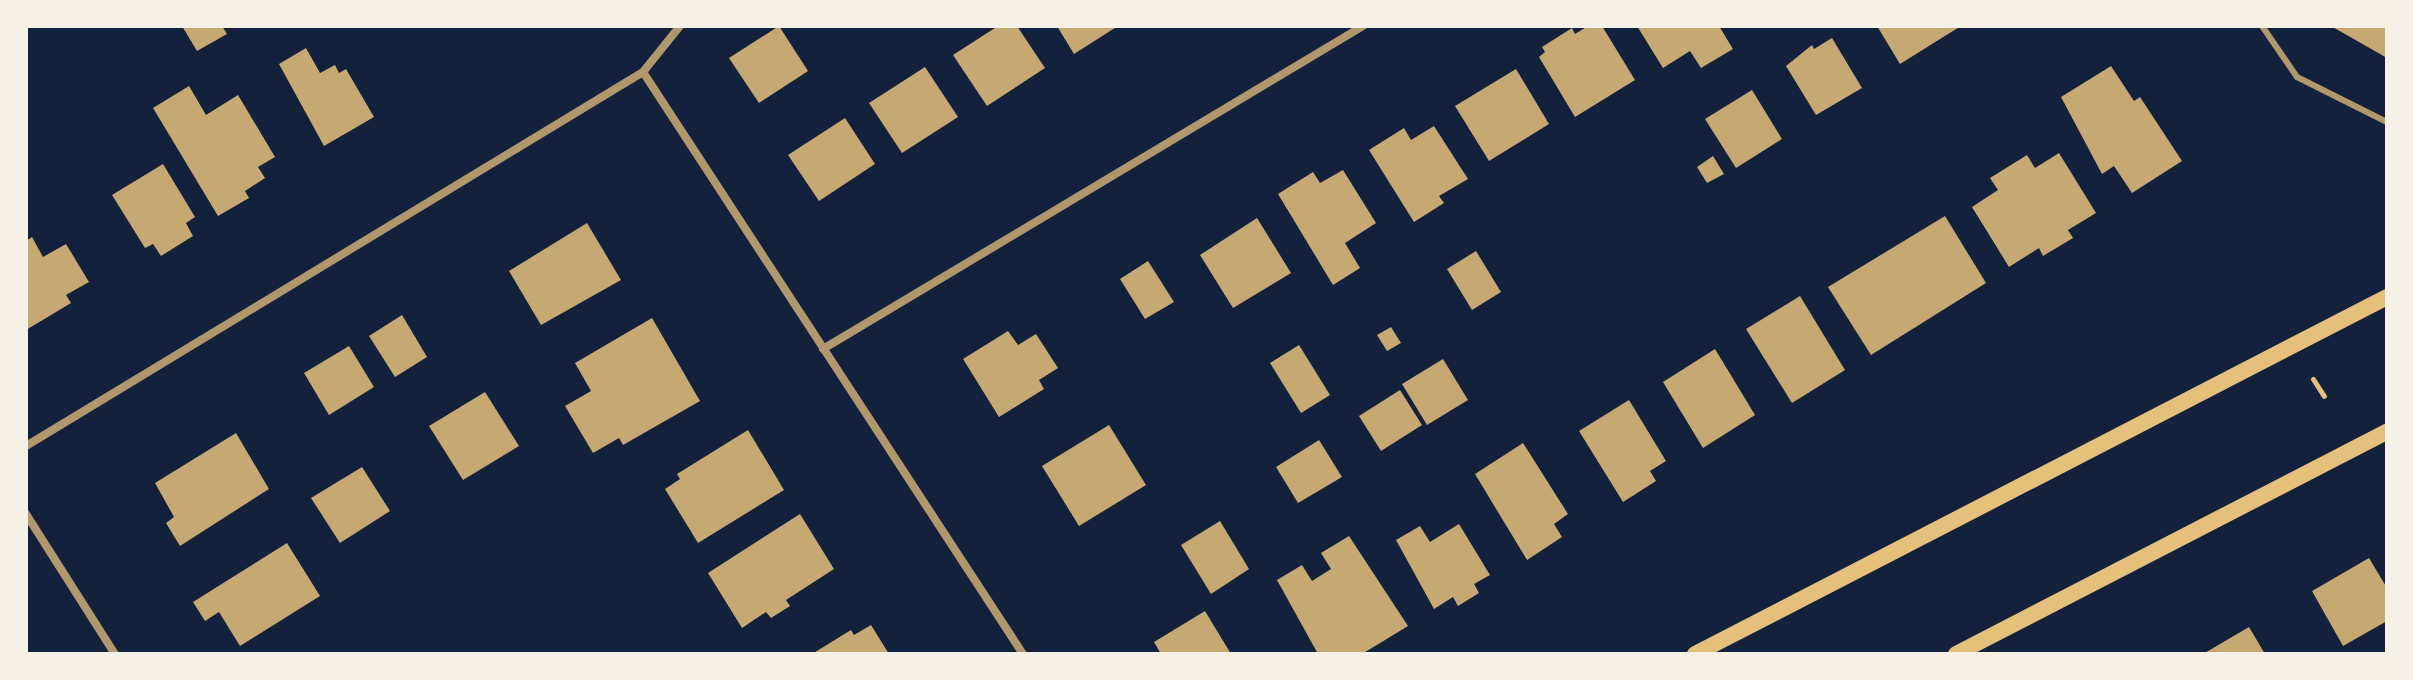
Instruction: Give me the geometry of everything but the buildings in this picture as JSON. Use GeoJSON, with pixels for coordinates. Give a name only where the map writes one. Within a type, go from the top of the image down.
{"type":"FeatureCollection","features":[{"type":"Feature","properties":{"kind":"main road"},"geometry":{"type":"LineString","coordinates":[[1695,654],[2387,297]]}},
{"type":"Feature","properties":{"kind":"main road"},"geometry":{"type":"LineString","coordinates":[[1956,654],[2387,432]]}},
{"type":"Feature","properties":{"kind":"street"},"geometry":{"type":"LineString","coordinates":[[26,446],[643,72],[680,26]]}},
{"type":"Feature","properties":{"kind":"street"},"geometry":{"type":"LineString","coordinates":[[823,349],[1363,26]]}},
{"type":"Feature","properties":{"kind":"street"},"geometry":{"type":"LineString","coordinates":[[643,72],[1023,654]]}},
{"type":"Feature","properties":{"kind":"street"},"geometry":{"type":"LineString","coordinates":[[26,514],[115,654]]}},
{"type":"Feature","properties":{"kind":"lane"},"geometry":{"type":"LineString","coordinates":[[2262,26],[2297,77],[2387,122]]}},
{"type":"Feature","properties":{"kind":"path"},"geometry":{"type":"LineString","coordinates":[[2313,379],[2324,396]]}}]}
